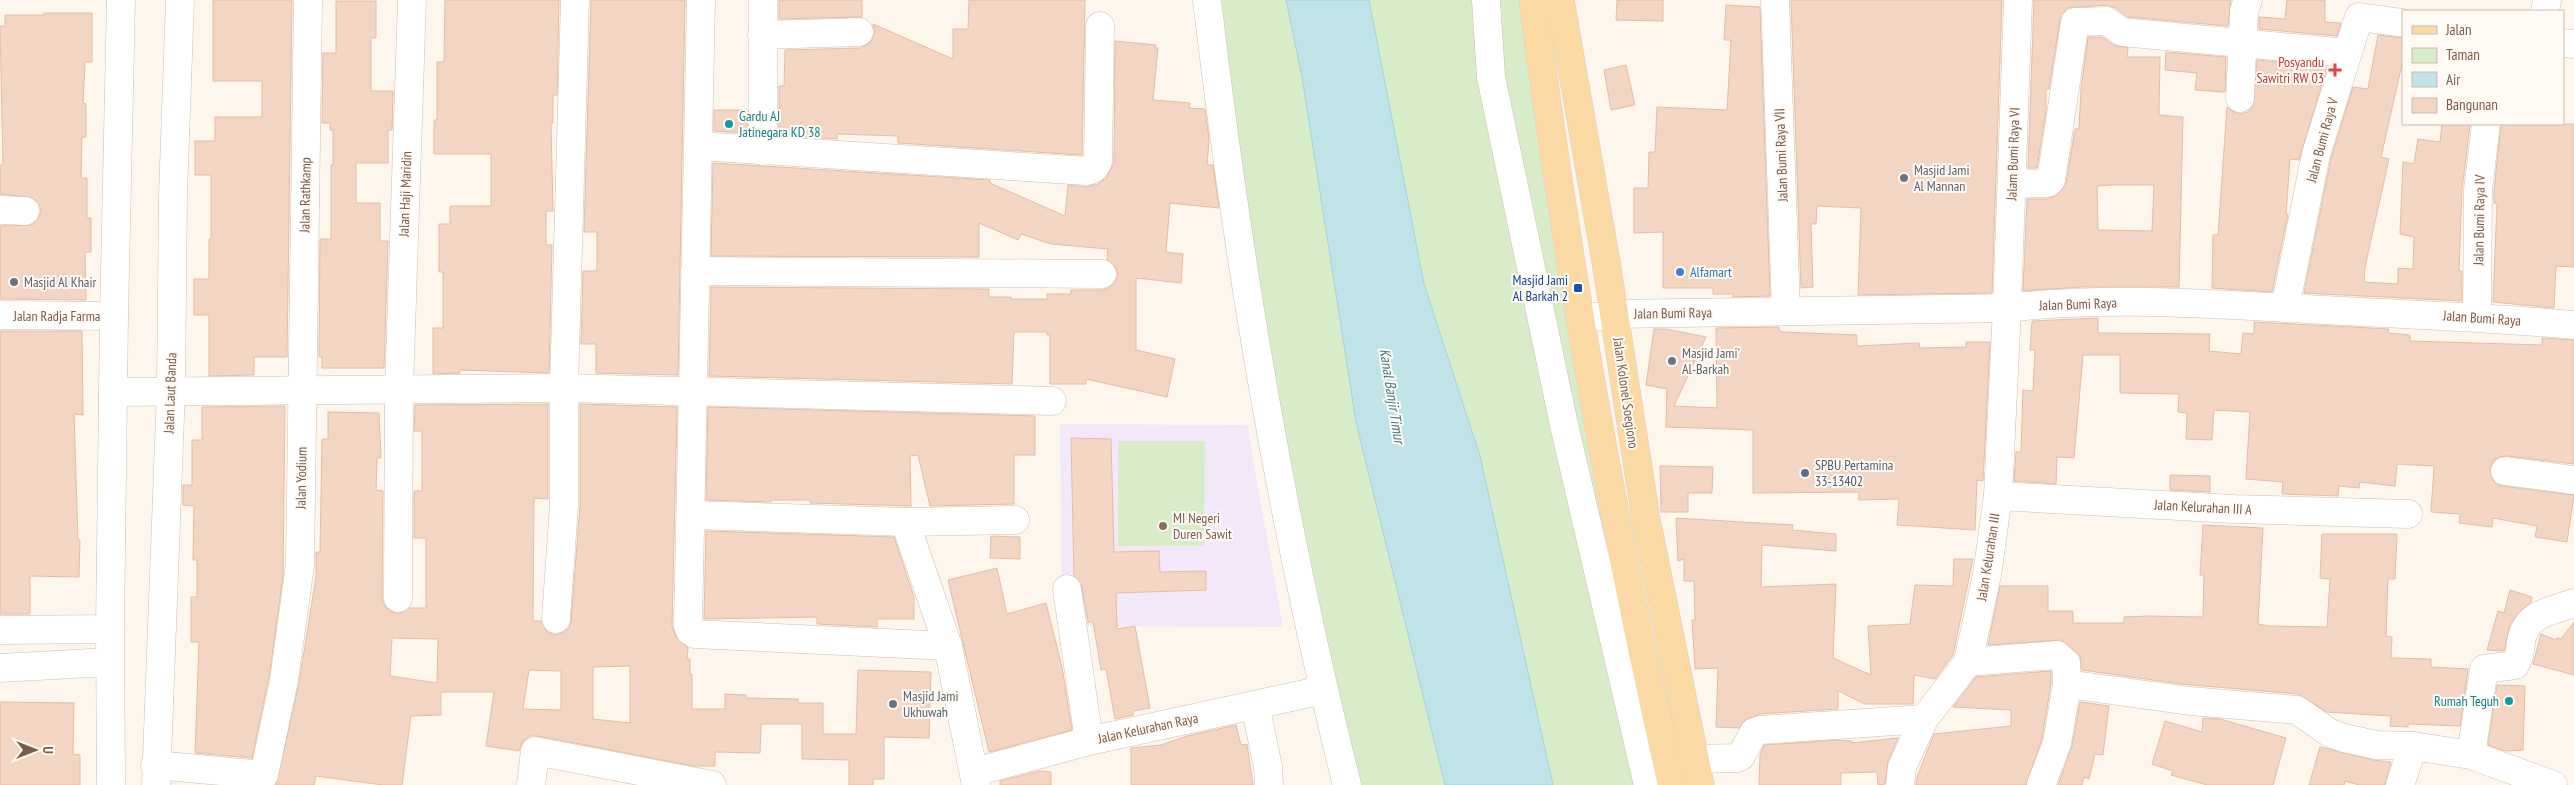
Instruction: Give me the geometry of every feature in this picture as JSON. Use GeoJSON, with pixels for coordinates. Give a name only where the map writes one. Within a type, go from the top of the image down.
{"type":"FeatureCollection","features":[{"type":"Feature","properties":{"kind":"main road"},"geometry":{"type":"LineString","coordinates":[[1533,0],[1605,466],[1639,642],[1672,785]]}},
{"type":"Feature","properties":{"kind":"main road","name":"Jalan Kolonel Soegiono"},"geometry":{"type":"LineString","coordinates":[[1560,0],[1614,314],[1646,519],[1697,772]]}},
{"type":"Feature","properties":{"kind":"street"},"geometry":{"type":"LineString","coordinates":[[111,785],[110,628],[113,392],[121,0]]}},
{"type":"Feature","properties":{"kind":"street","name":"Jalan Laut Banda"},"geometry":{"type":"LineString","coordinates":[[156,775],[171,390],[173,194],[180,0]]}},
{"type":"Feature","properties":{"kind":"street","name":"Jalan Rathkamp"},"geometry":{"type":"LineString","coordinates":[[303,390],[308,0]]}},
{"type":"Feature","properties":{"kind":"street","name":"Jalan Haji Maridin"},"geometry":{"type":"LineString","coordinates":[[398,598],[398,388],[412,0]]}},
{"type":"Feature","properties":{"kind":"street"},"geometry":{"type":"LineString","coordinates":[[556,620],[564,505],[564,388],[575,0]]}},
{"type":"Feature","properties":{"kind":"street"},"geometry":{"type":"LineString","coordinates":[[701,0],[692,515],[688,626],[690,632],[695,634],[948,646]]}},
{"type":"Feature","properties":{"kind":"street"},"geometry":{"type":"LineString","coordinates":[[763,0],[763,151]]}},
{"type":"Feature","properties":{"kind":"street"},"geometry":{"type":"LineString","coordinates":[[1207,0],[1220,113],[1266,406],[1323,690],[1346,785]]}},
{"type":"Feature","properties":{"kind":"street"},"geometry":{"type":"LineString","coordinates":[[1486,0],[1493,86],[1564,425],[1648,785]]}},
{"type":"Feature","properties":{"kind":"street","name":"Jalan Bumi Raya VII"},"geometry":{"type":"LineString","coordinates":[[1775,0],[1786,310]]}},
{"type":"Feature","properties":{"kind":"street","name":"Jalam Bumi Raya VI"},"geometry":{"type":"LineString","coordinates":[[2007,308],[2018,0]]}},
{"type":"Feature","properties":{"kind":"street"},"geometry":{"type":"LineString","coordinates":[[2240,98],[2244,11],[2248,0]]}},
{"type":"Feature","properties":{"kind":"street","name":"Jalan Bumi Raya V"},"geometry":{"type":"LineString","coordinates":[[2285,308],[2316,154],[2360,9],[2402,23]]}},
{"type":"Feature","properties":{"kind":"street"},"geometry":{"type":"LineString","coordinates":[[2012,184],[2047,183],[2051,180],[2075,22],[2107,21],[2122,32],[2243,45],[2347,53]]}},
{"type":"Feature","properties":{"kind":"street"},"geometry":{"type":"LineString","coordinates":[[699,146],[1086,172],[1093,169],[1098,162],[1100,26]]}},
{"type":"Feature","properties":{"kind":"street"},"geometry":{"type":"LineString","coordinates":[[762,35],[859,32]]}},
{"type":"Feature","properties":{"kind":"street","name":"Jalan Bumi Raya IV"},"geometry":{"type":"LineString","coordinates":[[2477,317],[2478,190],[2486,125]]}},
{"type":"Feature","properties":{"kind":"street"},"geometry":{"type":"LineString","coordinates":[[695,271],[1102,274]]}},
{"type":"Feature","properties":{"kind":"street","name":"Jalan Bumi Raya"},"geometry":{"type":"LineString","coordinates":[[1581,319],[1614,314],[2007,308],[2045,303],[2190,302],[2477,317],[2574,325]]}},
{"type":"Feature","properties":{"kind":"street","name":"Jalan Kelurahan III"},"geometry":{"type":"LineString","coordinates":[[1900,785],[1902,767],[1924,719],[1968,662],[1987,576],[1998,496],[2007,308]]}},
{"type":"Feature","properties":{"kind":"street","name":"Jalan Radja Farma"},"geometry":{"type":"LineString","coordinates":[[0,316],[114,316]]}},
{"type":"Feature","properties":{"kind":"street"},"geometry":{"type":"LineString","coordinates":[[113,392],[564,388],[1052,401]]}},
{"type":"Feature","properties":{"kind":"street","name":"Jalan Yodium"},"geometry":{"type":"LineString","coordinates":[[156,775],[264,775],[284,680],[300,565],[303,390]]}},
{"type":"Feature","properties":{"kind":"street"},"geometry":{"type":"LineString","coordinates":[[2505,471],[2574,480]]}},
{"type":"Feature","properties":{"kind":"street","name":"Jalan Kelurahan III A"},"geometry":{"type":"LineString","coordinates":[[1998,496],[2234,509],[2408,514]]}},
{"type":"Feature","properties":{"kind":"street"},"geometry":{"type":"LineString","coordinates":[[692,515],[905,522],[1015,520]]}},
{"type":"Feature","properties":{"kind":"street"},"geometry":{"type":"LineString","coordinates":[[905,522],[948,646],[975,778]]}},
{"type":"Feature","properties":{"kind":"street"},"geometry":{"type":"LineString","coordinates":[[1067,589],[1089,741]]}},
{"type":"Feature","properties":{"kind":"street"},"geometry":{"type":"LineString","coordinates":[[2471,755],[2484,668],[2515,664],[2518,660],[2524,628],[2528,622],[2537,616],[2574,603]]}},
{"type":"Feature","properties":{"kind":"street"},"geometry":{"type":"LineString","coordinates":[[0,630],[110,628]]}},
{"type":"Feature","properties":{"kind":"street"},"geometry":{"type":"LineString","coordinates":[[1968,662],[2057,655],[2066,663],[2067,684],[2057,743],[2041,785]]}},
{"type":"Feature","properties":{"kind":"street"},"geometry":{"type":"LineString","coordinates":[[0,668],[110,662]]}},
{"type":"Feature","properties":{"kind":"street"},"geometry":{"type":"LineString","coordinates":[[2067,684],[2190,701],[2297,710],[2330,733],[2344,738],[2376,745],[2413,746],[2471,755],[2553,785]]}},
{"type":"Feature","properties":{"kind":"street","name":"Jalan Kelurahan Raya"},"geometry":{"type":"LineString","coordinates":[[975,778],[1089,741],[1323,690]]}},
{"type":"Feature","properties":{"kind":"street"},"geometry":{"type":"LineString","coordinates":[[1255,705],[1268,767],[1269,785]]}},
{"type":"Feature","properties":{"kind":"street"},"geometry":{"type":"LineString","coordinates":[[1697,772],[1742,756],[1754,732],[1762,730],[1924,719]]}},
{"type":"Feature","properties":{"kind":"street"},"geometry":{"type":"LineString","coordinates":[[2400,785],[2413,746]]}},
{"type":"Feature","properties":{"kind":"street"},"geometry":{"type":"LineString","coordinates":[[531,785],[535,751],[712,785]]}},
{"type":"Feature","properties":{"kind":"shaded area","name":"MI Negeri Duren Sawit"},"geometry":{"type":"Polygon","coordinates":[[[1060,424],[1247,425],[1283,627],[1062,626],[1060,424]]]}},
{"type":"Feature","properties":{"kind":"green space"},"geometry":{"type":"Polygon","coordinates":[[[1208,0],[1533,0],[1672,785],[1347,785],[1208,0]]]}},
{"type":"Feature","properties":{"kind":"green space"},"geometry":{"type":"Polygon","coordinates":[[[1118,441],[1205,441],[1204,546],[1118,546],[1118,441]]]}},
{"type":"Feature","properties":{"kind":"water","name":"Kanal Banjir Timur"},"geometry":{"type":"Polygon","coordinates":[[[1286,0],[1369,0],[1424,284],[1480,456],[1553,785],[1445,785],[1356,422],[1302,77],[1286,0]]]}},
{"type":"Feature","properties":{"kind":"building"},"geometry":{"type":"Polygon","coordinates":[[[213,0],[292,0],[287,357],[254,357],[254,375],[209,376],[209,315],[194,315],[194,279],[209,279],[209,239],[211,239],[211,175],[195,175],[195,141],[215,141],[215,117],[262,117],[262,81],[213,81],[213,0]]]}},
{"type":"Feature","properties":{"kind":"building"},"geometry":{"type":"Polygon","coordinates":[[[445,0],[559,0],[557,95],[553,95],[553,123],[551,123],[553,211],[546,211],[546,245],[552,245],[549,373],[460,370],[460,373],[433,374],[433,328],[443,328],[443,272],[439,272],[439,224],[450,224],[450,206],[491,206],[491,154],[434,154],[434,120],[437,120],[437,62],[444,62],[445,0]]]}},
{"type":"Feature","properties":{"kind":"building"},"geometry":{"type":"Polygon","coordinates":[[[591,0],[685,0],[678,375],[596,373],[596,344],[581,344],[583,271],[597,271],[597,232],[584,232],[591,0]]]}},
{"type":"Feature","properties":{"kind":"building"},"geometry":{"type":"Polygon","coordinates":[[[779,0],[862,0],[862,17],[779,19],[779,0]]]}},
{"type":"Feature","properties":{"kind":"building"},"geometry":{"type":"Polygon","coordinates":[[[969,0],[1085,0],[1082,155],[898,143],[898,136],[837,134],[837,139],[779,135],[779,86],[784,86],[785,50],[860,48],[872,40],[875,32],[873,24],[953,59],[953,29],[968,29],[969,0]]]}},
{"type":"Feature","properties":{"kind":"building"},"geometry":{"type":"Polygon","coordinates":[[[1617,0],[1663,0],[1663,21],[1616,20],[1617,0]]]}},
{"type":"Feature","properties":{"kind":"building"},"geometry":{"type":"Polygon","coordinates":[[[1791,0],[2002,0],[1992,293],[1858,295],[1861,208],[1817,206],[1816,224],[1811,224],[1813,287],[1801,288],[1791,0]]]}},
{"type":"Feature","properties":{"kind":"building"},"geometry":{"type":"Polygon","coordinates":[[[2034,0],[2231,0],[2228,26],[2128,17],[2116,8],[2107,5],[2067,8],[2060,20],[2049,89],[2046,89],[2046,110],[2037,168],[2028,168],[2034,0]]]}},
{"type":"Feature","properties":{"kind":"building"},"geometry":{"type":"Polygon","coordinates":[[[2287,0],[2325,0],[2325,22],[2341,23],[2337,36],[2259,29],[2259,17],[2285,19],[2287,0]]]}},
{"type":"Feature","properties":{"kind":"building"},"geometry":{"type":"Polygon","coordinates":[[[336,1],[376,1],[376,38],[371,38],[371,91],[393,91],[392,130],[388,130],[388,163],[356,163],[356,203],[380,203],[380,241],[388,241],[384,368],[322,368],[322,357],[319,357],[320,239],[331,239],[331,165],[333,165],[333,130],[330,130],[330,123],[322,123],[323,53],[336,53],[336,1]]]}},
{"type":"Feature","properties":{"kind":"building"},"geometry":{"type":"Polygon","coordinates":[[[1726,5],[1760,7],[1770,296],[1733,297],[1733,294],[1713,294],[1713,288],[1663,288],[1663,232],[1634,233],[1634,188],[1648,188],[1649,152],[1655,152],[1657,107],[1727,110],[1731,40],[1724,40],[1726,5]]]}},
{"type":"Feature","properties":{"kind":"building"},"geometry":{"type":"Polygon","coordinates":[[[44,13],[92,13],[92,62],[85,62],[83,103],[86,104],[86,137],[82,137],[81,178],[87,178],[87,218],[91,218],[91,252],[85,252],[86,300],[0,299],[0,226],[32,225],[38,220],[41,211],[39,203],[33,198],[0,194],[0,165],[3,165],[0,26],[5,26],[5,15],[44,15],[44,13]]]}},
{"type":"Feature","properties":{"kind":"building"},"geometry":{"type":"Polygon","coordinates":[[[2378,35],[2402,38],[2402,64],[2381,157],[2389,159],[2365,267],[2364,282],[2398,284],[2398,268],[2413,269],[2414,237],[2400,234],[2403,162],[2414,164],[2418,139],[2440,142],[2442,125],[2470,125],[2462,190],[2459,271],[2462,271],[2462,301],[2304,293],[2331,158],[2353,87],[2368,89],[2378,35]]]}},
{"type":"Feature","properties":{"kind":"building"},"geometry":{"type":"Polygon","coordinates":[[[2088,37],[2102,37],[2113,45],[2128,48],[2127,57],[2160,57],[2159,115],[2183,117],[2179,287],[2081,287],[2023,291],[2027,199],[2047,199],[2056,196],[2066,183],[2075,129],[2079,129],[2081,89],[2088,37]],[[2154,185],[2097,186],[2098,230],[2152,231],[2154,185]]]}},
{"type":"Feature","properties":{"kind":"building"},"geometry":{"type":"Polygon","coordinates":[[[1115,41],[1156,45],[1155,48],[1158,48],[1153,100],[1190,103],[1189,108],[1205,109],[1209,139],[1207,165],[1213,165],[1219,208],[1170,203],[1166,252],[1183,254],[1181,283],[1136,278],[1136,350],[1175,359],[1167,397],[1086,379],[1086,384],[1050,384],[1050,335],[1047,335],[1047,332],[1014,332],[1012,384],[709,376],[711,287],[989,289],[989,297],[1047,299],[1047,294],[1071,294],[1071,290],[1103,290],[1110,287],[1116,281],[1118,274],[1115,266],[1107,260],[1108,249],[1051,244],[1021,234],[1018,240],[979,223],[979,257],[711,256],[713,163],[990,180],[990,183],[1065,216],[1068,185],[1086,187],[1098,184],[1106,178],[1114,163],[1115,41]]]}},
{"type":"Feature","properties":{"kind":"building"},"geometry":{"type":"Polygon","coordinates":[[[2166,52],[2226,57],[2225,92],[2195,90],[2197,73],[2165,70],[2166,52]]]}},
{"type":"Feature","properties":{"kind":"building"},"geometry":{"type":"Polygon","coordinates":[[[2257,60],[2327,67],[2299,160],[2290,159],[2286,214],[2288,214],[2272,292],[2212,288],[2213,235],[2218,235],[2227,107],[2240,114],[2248,112],[2253,106],[2257,60]]]}},
{"type":"Feature","properties":{"kind":"building"},"geometry":{"type":"Polygon","coordinates":[[[1626,65],[1635,105],[1611,110],[1604,70],[1626,65]]]}},
{"type":"Feature","properties":{"kind":"building"},"geometry":{"type":"Polygon","coordinates":[[[714,110],[747,110],[747,133],[714,131],[714,110]]]}},
{"type":"Feature","properties":{"kind":"building"},"geometry":{"type":"Polygon","coordinates":[[[2574,124],[2574,267],[2556,266],[2554,308],[2493,302],[2497,204],[2494,203],[2501,125],[2574,124]]]}},
{"type":"Feature","properties":{"kind":"building"},"geometry":{"type":"Polygon","coordinates":[[[2098,318],[2098,333],[2210,334],[2209,351],[2241,354],[2243,333],[2254,334],[2254,322],[2389,329],[2388,333],[2410,335],[2410,341],[2542,345],[2542,338],[2574,340],[2574,464],[2507,456],[2499,457],[2493,461],[2490,469],[2491,477],[2496,484],[2502,486],[2574,495],[2567,542],[2535,537],[2537,526],[2493,518],[2492,527],[2459,523],[2460,514],[2431,512],[2434,466],[2397,464],[2395,486],[2360,482],[2359,488],[2339,486],[2338,496],[2282,494],[2283,482],[2246,479],[2250,412],[2214,410],[2212,440],[2186,439],[2187,413],[2178,412],[2179,394],[2120,393],[2120,355],[2083,355],[2074,458],[2057,457],[2056,484],[2014,481],[2016,452],[2021,452],[2023,390],[2033,391],[2035,350],[2030,350],[2032,321],[2098,318]]]}},
{"type":"Feature","properties":{"kind":"building"},"geometry":{"type":"Polygon","coordinates":[[[1779,327],[1779,330],[1783,332],[1857,335],[1857,346],[1919,343],[1920,348],[1966,347],[1966,342],[1990,342],[1983,481],[1977,480],[1975,530],[1897,525],[1899,499],[1859,500],[1859,492],[1753,493],[1753,430],[1666,427],[1667,389],[1646,385],[1654,329],[1666,329],[1706,337],[1674,406],[1717,408],[1716,328],[1779,327]]]}},
{"type":"Feature","properties":{"kind":"building"},"geometry":{"type":"Polygon","coordinates":[[[0,331],[82,331],[83,415],[74,414],[78,540],[80,540],[79,577],[30,576],[30,614],[0,614],[0,331]]]}},
{"type":"Feature","properties":{"kind":"building"},"geometry":{"type":"Polygon","coordinates":[[[548,404],[548,499],[534,498],[533,621],[541,621],[547,632],[555,635],[569,628],[571,621],[580,506],[580,404],[677,407],[672,626],[676,637],[688,648],[687,659],[690,659],[690,674],[692,674],[692,709],[725,709],[725,694],[746,695],[746,698],[798,699],[798,703],[823,703],[823,734],[856,734],[858,670],[931,672],[929,738],[884,737],[884,779],[873,779],[873,785],[849,785],[849,760],[802,759],[802,724],[761,724],[760,753],[715,752],[715,766],[693,766],[538,736],[530,736],[523,741],[519,751],[486,746],[494,692],[441,692],[441,715],[411,716],[402,785],[383,785],[316,776],[314,785],[276,785],[299,683],[316,577],[316,552],[320,552],[322,439],[328,439],[328,412],[379,413],[381,458],[377,458],[376,490],[383,491],[382,598],[384,605],[390,611],[398,614],[409,608],[426,608],[426,538],[414,538],[414,491],[422,491],[422,431],[414,431],[415,405],[548,404]],[[392,638],[390,676],[437,683],[438,639],[392,638]],[[630,666],[593,667],[593,719],[630,723],[630,666]],[[529,670],[523,709],[561,710],[561,671],[529,670]]]}},
{"type":"Feature","properties":{"kind":"building"},"geometry":{"type":"Polygon","coordinates":[[[285,406],[283,576],[269,677],[252,758],[195,753],[199,642],[191,642],[191,597],[197,597],[197,560],[193,560],[194,506],[183,505],[183,485],[192,485],[192,440],[202,440],[202,407],[285,406]]]}},
{"type":"Feature","properties":{"kind":"building"},"geometry":{"type":"Polygon","coordinates":[[[708,407],[1035,416],[1035,455],[1014,455],[1014,504],[930,506],[918,455],[910,456],[911,506],[810,503],[810,500],[771,500],[771,502],[706,500],[708,407]]]}},
{"type":"Feature","properties":{"kind":"building"},"geometry":{"type":"Polygon","coordinates":[[[1071,438],[1111,439],[1114,552],[1159,551],[1160,572],[1206,571],[1206,590],[1116,593],[1117,629],[1135,626],[1150,708],[1133,711],[1133,715],[1115,719],[1106,669],[1101,670],[1093,622],[1088,622],[1082,587],[1074,576],[1071,438]]]}},
{"type":"Feature","properties":{"kind":"building"},"geometry":{"type":"Polygon","coordinates":[[[1660,466],[1713,467],[1712,493],[1688,493],[1688,512],[1661,512],[1660,466]]]}},
{"type":"Feature","properties":{"kind":"building"},"geometry":{"type":"Polygon","coordinates":[[[2170,475],[2210,476],[2210,492],[2170,490],[2170,475]]]}},
{"type":"Feature","properties":{"kind":"building"},"geometry":{"type":"Polygon","coordinates":[[[1676,518],[1793,525],[1792,530],[1836,534],[1836,551],[1762,545],[1761,587],[1836,584],[1833,658],[1871,675],[1868,626],[1910,624],[1915,585],[1953,586],[1954,559],[1973,559],[1953,655],[1935,679],[1914,675],[1913,704],[1865,704],[1838,691],[1838,709],[1760,714],[1745,720],[1739,728],[1716,727],[1718,668],[1695,669],[1692,620],[1695,620],[1694,581],[1684,581],[1684,559],[1678,561],[1676,518]]]}},
{"type":"Feature","properties":{"kind":"building"},"geometry":{"type":"Polygon","coordinates":[[[2203,525],[2263,528],[2258,624],[2269,626],[2327,627],[2330,579],[2320,578],[2322,534],[2397,534],[2395,579],[2388,579],[2386,636],[2392,637],[2391,658],[2431,659],[2431,667],[2468,669],[2460,726],[2408,724],[2408,727],[2390,726],[2391,716],[2327,712],[2298,694],[2181,684],[2082,670],[2080,656],[2062,640],[1988,645],[2000,586],[2048,586],[2048,611],[2073,611],[2073,623],[2124,623],[2124,617],[2203,617],[2204,575],[2200,575],[2203,525]]]}},
{"type":"Feature","properties":{"kind":"building"},"geometry":{"type":"Polygon","coordinates":[[[706,531],[894,537],[914,597],[914,619],[877,619],[877,627],[817,624],[817,617],[704,619],[706,531]]]}},
{"type":"Feature","properties":{"kind":"building"},"geometry":{"type":"Polygon","coordinates":[[[991,536],[1020,537],[1020,559],[990,558],[991,536]]]}},
{"type":"Feature","properties":{"kind":"building"},"geometry":{"type":"Polygon","coordinates":[[[997,568],[1007,614],[1046,603],[1062,667],[1072,730],[989,752],[948,580],[997,568]]]}},
{"type":"Feature","properties":{"kind":"building"},"geometry":{"type":"Polygon","coordinates":[[[2510,590],[2532,597],[2531,602],[2517,614],[2510,625],[2504,651],[2487,650],[2498,611],[2504,613],[2510,590]]]}},
{"type":"Feature","properties":{"kind":"building"},"geometry":{"type":"Polygon","coordinates":[[[2574,622],[2574,675],[2533,664],[2541,634],[2556,640],[2557,638],[2561,639],[2574,622]]]}},
{"type":"Feature","properties":{"kind":"building"},"geometry":{"type":"Polygon","coordinates":[[[2051,671],[2051,683],[2042,739],[2026,785],[1916,785],[1917,777],[1934,734],[2011,726],[2011,710],[1953,707],[1976,677],[2051,671]]]}},
{"type":"Feature","properties":{"kind":"building"},"geometry":{"type":"Polygon","coordinates":[[[2497,685],[2525,686],[2523,750],[2505,751],[2488,745],[2497,685]]]}},
{"type":"Feature","properties":{"kind":"building"},"geometry":{"type":"Polygon","coordinates":[[[0,702],[74,703],[73,754],[80,755],[80,785],[0,785],[0,702]]]}},
{"type":"Feature","properties":{"kind":"building"},"geometry":{"type":"Polygon","coordinates":[[[2080,702],[2109,706],[2103,755],[2095,754],[2089,779],[2084,777],[2082,785],[2058,785],[2072,746],[2080,702]]]}},
{"type":"Feature","properties":{"kind":"building"},"geometry":{"type":"Polygon","coordinates":[[[2203,718],[2220,719],[2286,738],[2273,785],[2207,785],[2171,775],[2173,771],[2152,764],[2165,721],[2202,732],[2203,718]]]}},
{"type":"Feature","properties":{"kind":"building"},"geometry":{"type":"Polygon","coordinates":[[[1236,725],[1241,745],[1247,744],[1253,785],[1131,785],[1131,748],[1161,745],[1187,736],[1236,725]]]}},
{"type":"Feature","properties":{"kind":"building"},"geometry":{"type":"Polygon","coordinates":[[[1898,738],[1888,761],[1885,784],[1878,785],[1877,772],[1841,773],[1841,785],[1759,785],[1760,755],[1764,745],[1838,740],[1852,741],[1852,743],[1898,738]]]}},
{"type":"Feature","properties":{"kind":"building"},"geometry":{"type":"Polygon","coordinates":[[[2320,747],[2373,760],[2391,762],[2385,785],[2359,785],[2345,781],[2344,785],[2309,785],[2320,747]]]}},
{"type":"Feature","properties":{"kind":"building"},"geometry":{"type":"Polygon","coordinates":[[[1039,771],[1051,772],[1051,785],[1000,785],[1000,781],[1039,771]]]}},
{"type":"Feature","properties":{"kind":"place","name":"Posyandu Sawitri RW 03"},"geometry":{"type":"Point","coordinates":[2335,70]}},
{"type":"Feature","properties":{"kind":"place","name":"Gardu AJ Jatinegara KD 38"},"geometry":{"type":"Point","coordinates":[729,124]}},
{"type":"Feature","properties":{"kind":"place","name":"Masjid Jami Al Mannan"},"geometry":{"type":"Point","coordinates":[1904,178]}},
{"type":"Feature","properties":{"kind":"place","name":"Alfamart"},"geometry":{"type":"Point","coordinates":[1680,272]}},
{"type":"Feature","properties":{"kind":"place","name":"Masjid Al Khair"},"geometry":{"type":"Point","coordinates":[14,282]}},
{"type":"Feature","properties":{"kind":"place","name":"Masjid Jami Al Barkah 2"},"geometry":{"type":"Point","coordinates":[1578,288]}},
{"type":"Feature","properties":{"kind":"place","name":"Masjid Jami' Al-Barkah"},"geometry":{"type":"Point","coordinates":[1672,361]}},
{"type":"Feature","properties":{"kind":"place","name":"SPBU Pertamina 33-13402"},"geometry":{"type":"Point","coordinates":[1805,473]}},
{"type":"Feature","properties":{"kind":"place","name":"MI Negeri Duren Sawit"},"geometry":{"type":"Point","coordinates":[1163,526]}},
{"type":"Feature","properties":{"kind":"place","name":"Rumah Teguh"},"geometry":{"type":"Point","coordinates":[2509,701]}},
{"type":"Feature","properties":{"kind":"place","name":"Masjid Jami Ukhuwah"},"geometry":{"type":"Point","coordinates":[893,704]}}]}
